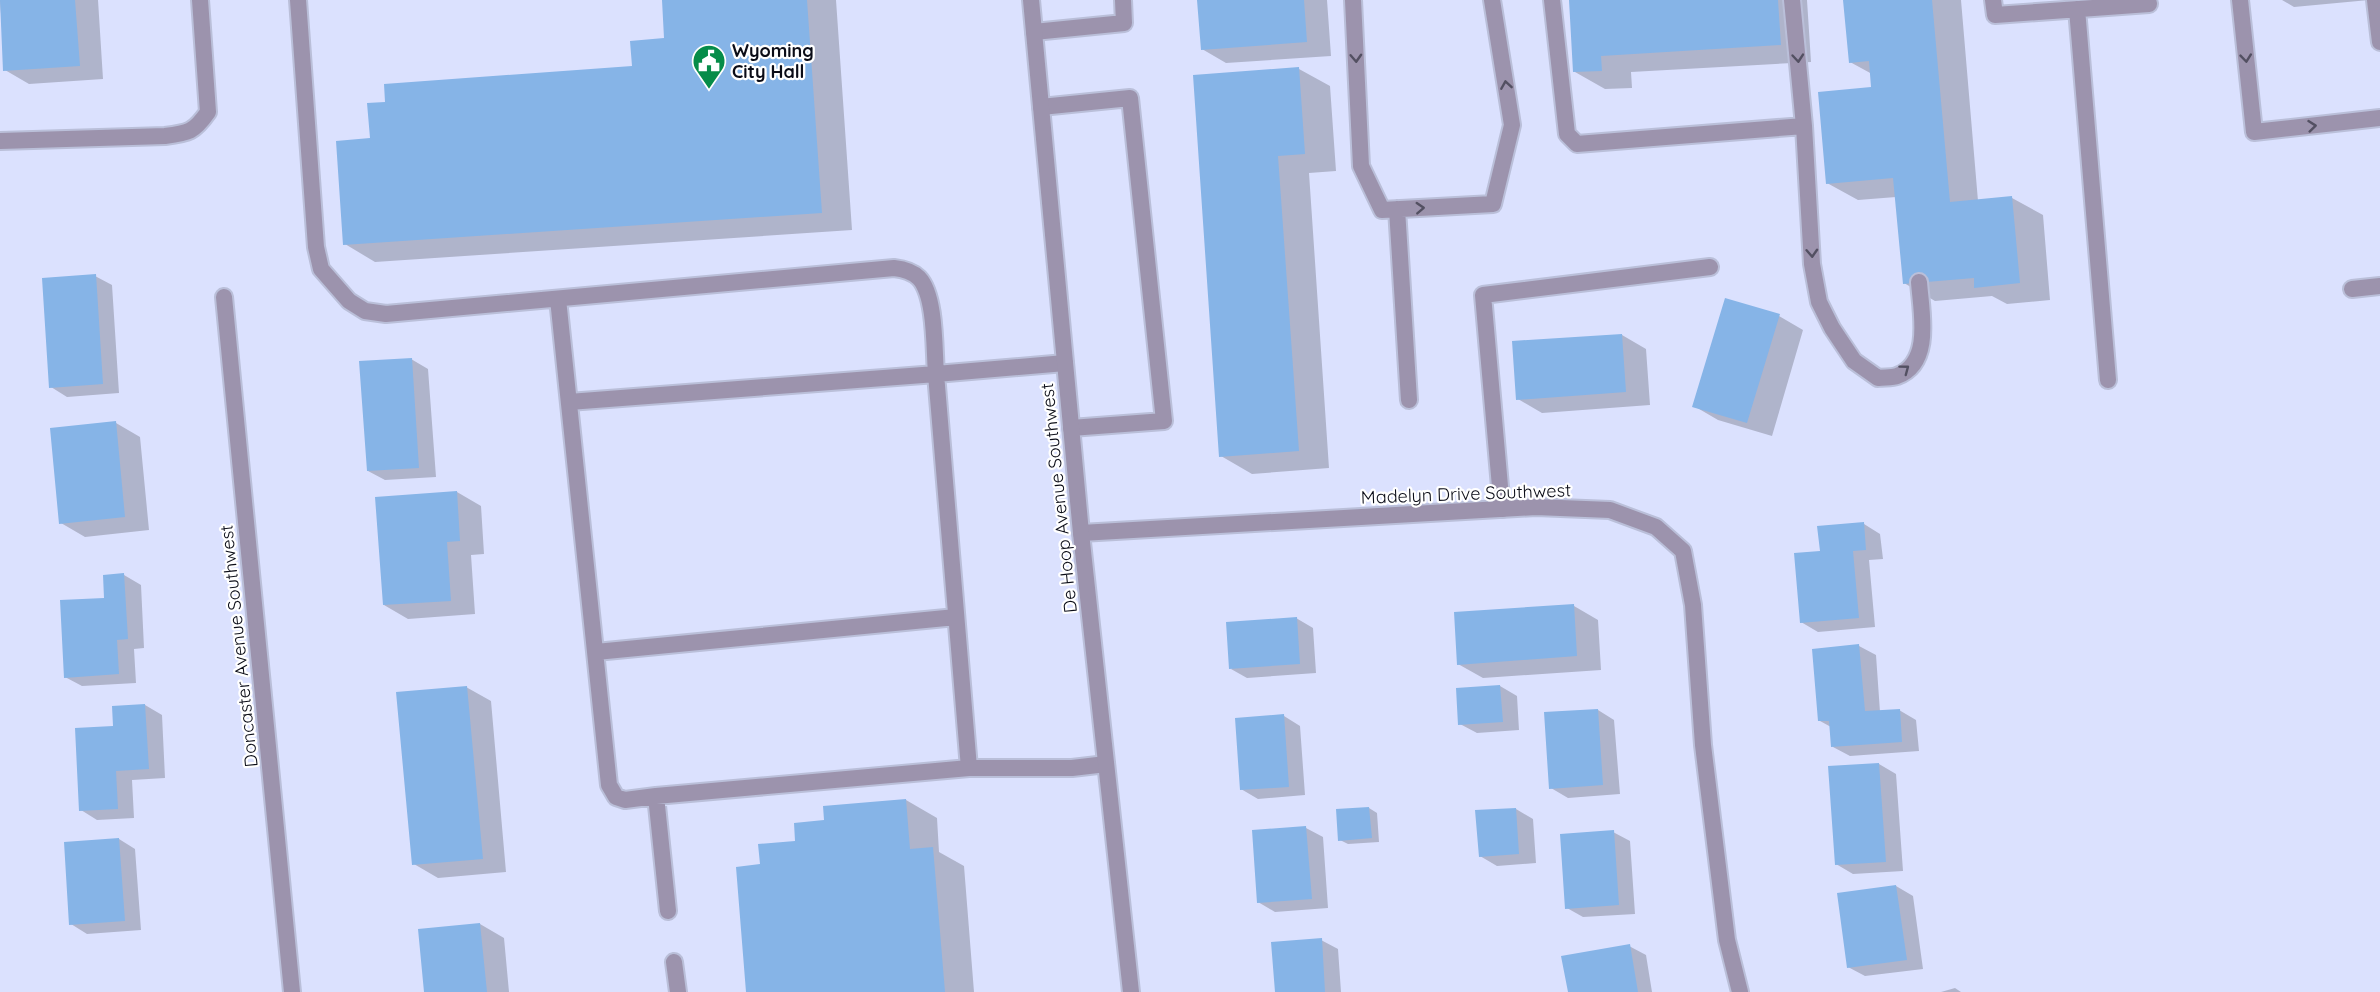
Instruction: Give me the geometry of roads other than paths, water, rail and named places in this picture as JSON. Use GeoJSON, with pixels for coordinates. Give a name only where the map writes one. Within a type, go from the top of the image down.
{"type":"FeatureCollection","features":[{"type":"Feature","properties":{"kind":"street"},"geometry":{"type":"LineString","coordinates":[[0,141],[165,136],[188,133],[199,125],[208,112],[200,0]]}},
{"type":"Feature","properties":{"kind":"street"},"geometry":{"type":"LineString","coordinates":[[298,0],[316,247],[321,269],[331,283],[349,301],[365,311],[386,314],[894,268],[907,270],[919,278],[927,290],[936,374],[969,768]]}},
{"type":"Feature","properties":{"kind":"street","name":"De Hoop Avenue Southwest"},"geometry":{"type":"LineString","coordinates":[[1031,0],[1081,533],[1131,992]]}},
{"type":"Feature","properties":{"kind":"street"},"geometry":{"type":"LineString","coordinates":[[1034,32],[1124,23],[1123,0]]}},
{"type":"Feature","properties":{"kind":"street"},"geometry":{"type":"LineString","coordinates":[[1353,0],[1361,166],[1382,210],[1493,204],[1512,125],[1492,0]]}},
{"type":"Feature","properties":{"kind":"street"},"geometry":{"type":"LineString","coordinates":[[1552,0],[1567,134],[1577,144],[1804,126]]}},
{"type":"Feature","properties":{"kind":"street"},"geometry":{"type":"LineString","coordinates":[[1792,0],[1804,126],[1812,264],[1819,302],[1832,328],[1854,361],[1878,378],[1898,376],[1915,362],[1921,348],[1923,330],[1919,282]]}},
{"type":"Feature","properties":{"kind":"street"},"geometry":{"type":"LineString","coordinates":[[1993,0],[1995,15],[2149,4],[2148,0]]}},
{"type":"Feature","properties":{"kind":"street"},"geometry":{"type":"LineString","coordinates":[[2240,0],[2254,132],[2380,118]]}},
{"type":"Feature","properties":{"kind":"street"},"geometry":{"type":"LineString","coordinates":[[2375,0],[2380,42]]}},
{"type":"Feature","properties":{"kind":"street"},"geometry":{"type":"LineString","coordinates":[[2077,9],[2108,380]]}},
{"type":"Feature","properties":{"kind":"street"},"geometry":{"type":"LineString","coordinates":[[1041,107],[1130,98],[1164,421],[1071,428]]}},
{"type":"Feature","properties":{"kind":"street"},"geometry":{"type":"LineString","coordinates":[[1397,209],[1410,400]]}},
{"type":"Feature","properties":{"kind":"street"},"geometry":{"type":"LineString","coordinates":[[1502,509],[1483,295],[1710,267]]}},
{"type":"Feature","properties":{"kind":"street"},"geometry":{"type":"LineString","coordinates":[[2352,290],[2380,286]]}},
{"type":"Feature","properties":{"kind":"street","name":"Doncaster Avenue Southwest"},"geometry":{"type":"LineString","coordinates":[[225,297],[292,992]]}},
{"type":"Feature","properties":{"kind":"street"},"geometry":{"type":"LineString","coordinates":[[558,298],[609,785],[616,797],[625,800],[969,768],[1072,768],[1106,764]]}},
{"type":"Feature","properties":{"kind":"street"},"geometry":{"type":"LineString","coordinates":[[569,402],[1065,363]]}},
{"type":"Feature","properties":{"kind":"street","name":"Madelyn Drive Southwest"},"geometry":{"type":"LineString","coordinates":[[1081,533],[1536,507],[1610,510],[1656,527],[1683,551],[1693,605],[1703,745],[1727,940],[1740,992]]}},
{"type":"Feature","properties":{"kind":"street"},"geometry":{"type":"LineString","coordinates":[[596,652],[956,617]]}},
{"type":"Feature","properties":{"kind":"street"},"geometry":{"type":"LineString","coordinates":[[656,796],[668,911]]}},
{"type":"Feature","properties":{"kind":"street"},"geometry":{"type":"LineString","coordinates":[[674,962],[678,992]]}},
{"type":"Feature","properties":{"kind":"place","name":"Wyoming City Hall"},"geometry":{"type":"Point","coordinates":[709,90]}}]}
